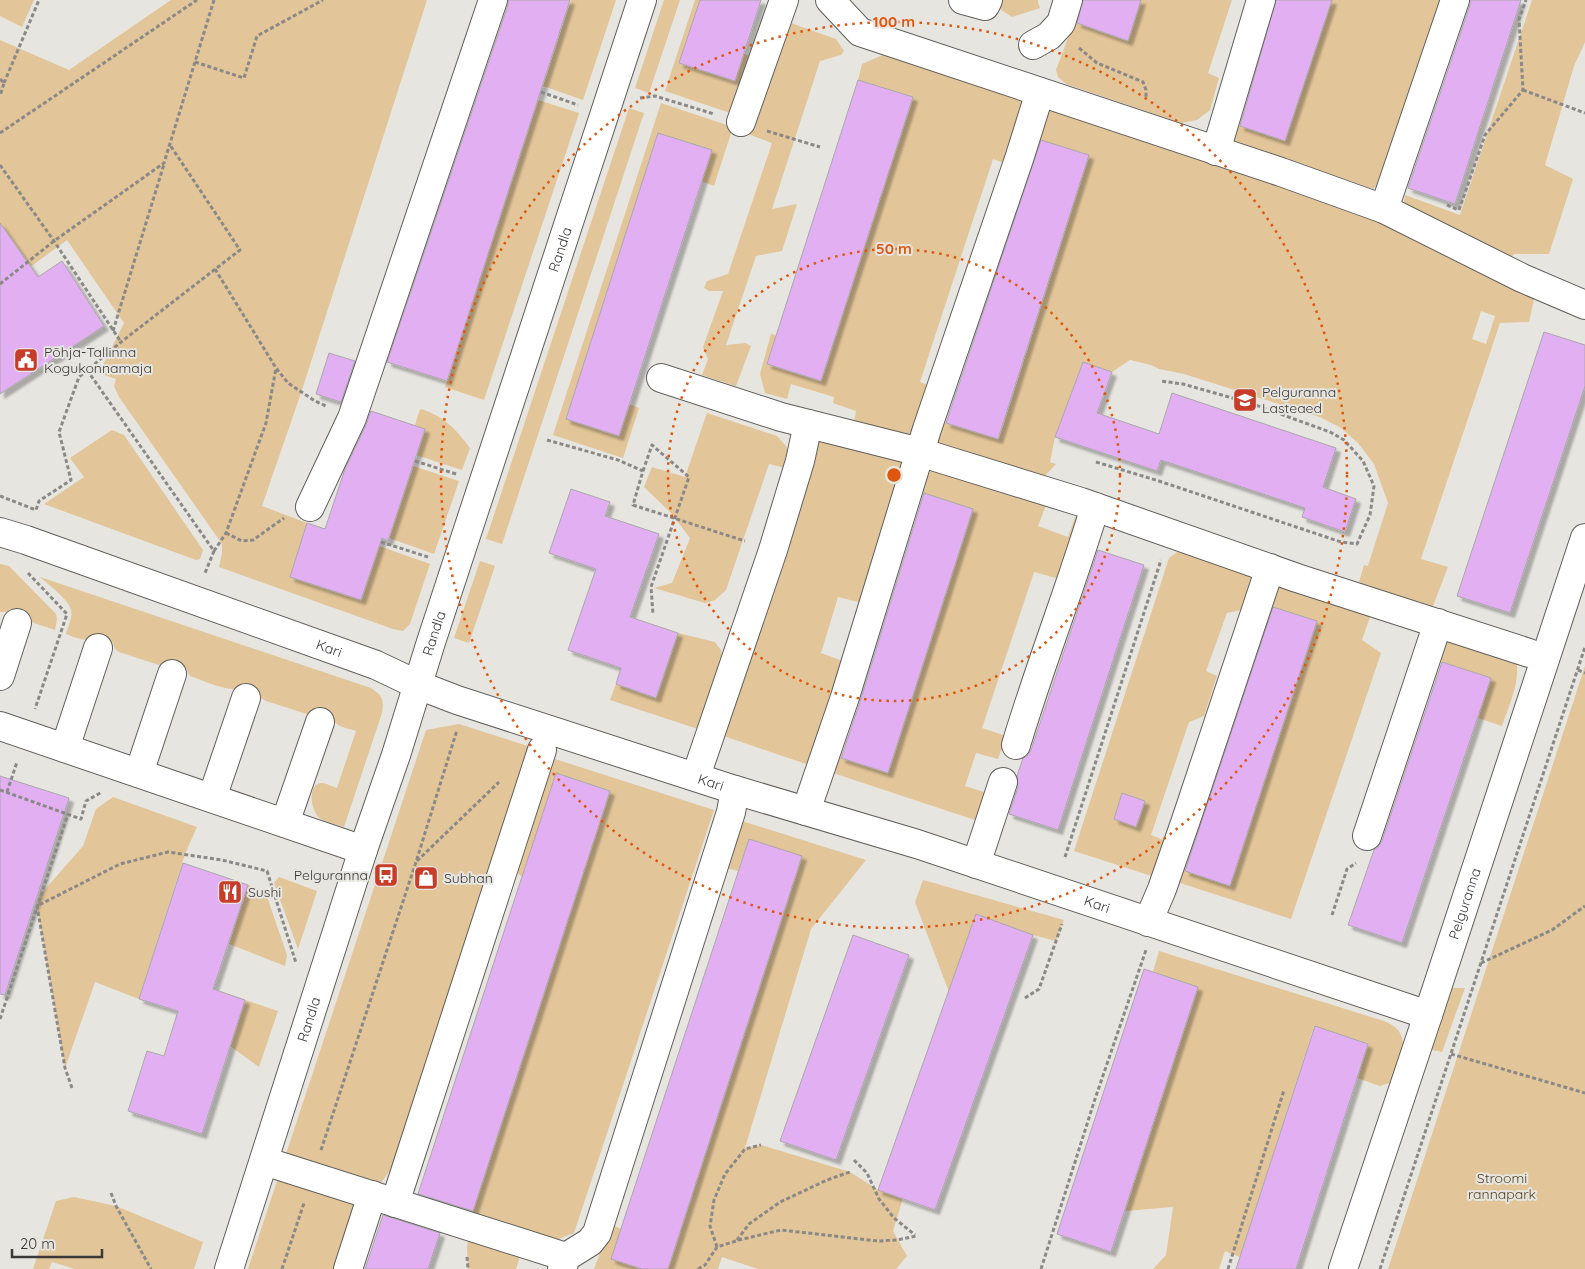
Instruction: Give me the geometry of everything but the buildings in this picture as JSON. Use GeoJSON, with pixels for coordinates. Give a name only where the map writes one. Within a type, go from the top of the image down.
{"type":"FeatureCollection","features":[{"type":"Feature","properties":{"kind":"street"},"geometry":{"type":"LineString","coordinates":[[310,507],[352,418],[493,0]]}},
{"type":"Feature","properties":{"kind":"street","name":"Randla"},"geometry":{"type":"LineString","coordinates":[[229,1269],[363,850],[396,755],[642,0]]}},
{"type":"Feature","properties":{"kind":"street"},"geometry":{"type":"LineString","coordinates":[[741,122],[784,0]]}},
{"type":"Feature","properties":{"kind":"street"},"geometry":{"type":"LineString","coordinates":[[830,0],[860,32],[1384,209],[1522,278],[1585,305]]}},
{"type":"Feature","properties":{"kind":"street"},"geometry":{"type":"LineString","coordinates":[[963,0],[985,6],[988,0]]}},
{"type":"Feature","properties":{"kind":"street"},"geometry":{"type":"LineString","coordinates":[[1216,151],[1261,0]]}},
{"type":"Feature","properties":{"kind":"street"},"geometry":{"type":"LineString","coordinates":[[1384,209],[1455,0]]}},
{"type":"Feature","properties":{"kind":"street"},"geometry":{"type":"LineString","coordinates":[[1033,45],[1049,36],[1065,11]]}},
{"type":"Feature","properties":{"kind":"street"},"geometry":{"type":"LineString","coordinates":[[806,811],[848,688],[920,453],[1040,92]]}},
{"type":"Feature","properties":{"kind":"street"},"geometry":{"type":"LineString","coordinates":[[661,378],[782,417],[920,453],[1095,507],[1270,568],[1529,652]]}},
{"type":"Feature","properties":{"kind":"street"},"geometry":{"type":"LineString","coordinates":[[696,776],[773,550],[800,461],[808,424]]}},
{"type":"Feature","properties":{"kind":"street"},"geometry":{"type":"LineString","coordinates":[[1016,745],[1080,557],[1095,507]]}},
{"type":"Feature","properties":{"kind":"street","name":"Kari"},"geometry":{"type":"LineString","coordinates":[[0,532],[376,665],[418,685],[457,700],[735,790],[904,840],[976,864],[1148,935],[1428,1015]]}},
{"type":"Feature","properties":{"kind":"street","name":"Pelguranna"},"geometry":{"type":"LineString","coordinates":[[1343,1269],[1585,538]]}},
{"type":"Feature","properties":{"kind":"street"},"geometry":{"type":"LineString","coordinates":[[1148,935],[1270,568]]}},
{"type":"Feature","properties":{"kind":"street"},"geometry":{"type":"LineString","coordinates":[[0,676],[17,623]]}},
{"type":"Feature","properties":{"kind":"street"},"geometry":{"type":"LineString","coordinates":[[1367,836],[1438,623]]}},
{"type":"Feature","properties":{"kind":"street"},"geometry":{"type":"LineString","coordinates":[[64,748],[98,648]]}},
{"type":"Feature","properties":{"kind":"street"},"geometry":{"type":"LineString","coordinates":[[139,773],[172,674]]}},
{"type":"Feature","properties":{"kind":"street"},"geometry":{"type":"LineString","coordinates":[[212,798],[246,698]]}},
{"type":"Feature","properties":{"kind":"street"},"geometry":{"type":"LineString","coordinates":[[285,823],[320,722]]}},
{"type":"Feature","properties":{"kind":"street"},"geometry":{"type":"LineString","coordinates":[[0,726],[363,850]]}},
{"type":"Feature","properties":{"kind":"street"},"geometry":{"type":"LineString","coordinates":[[348,1269],[383,1199],[542,750]]}},
{"type":"Feature","properties":{"kind":"street"},"geometry":{"type":"LineString","coordinates":[[976,864],[1004,782]]}},
{"type":"Feature","properties":{"kind":"street"},"geometry":{"type":"LineString","coordinates":[[264,1161],[383,1199],[564,1263],[590,1242],[597,1233],[731,812],[735,790]]}},
{"type":"Feature","properties":{"kind":"path"},"geometry":{"type":"LineString","coordinates":[[0,96],[39,0]]}},
{"type":"Feature","properties":{"kind":"path"},"geometry":{"type":"LineString","coordinates":[[0,133],[197,0]]}},
{"type":"Feature","properties":{"kind":"path"},"geometry":{"type":"LineString","coordinates":[[113,331],[214,0]]}},
{"type":"Feature","properties":{"kind":"path"},"geometry":{"type":"LineString","coordinates":[[196,62],[244,78],[257,36],[323,0]]}},
{"type":"Feature","properties":{"kind":"path"},"geometry":{"type":"LineString","coordinates":[[1442,204],[1459,210],[1485,135],[1523,90],[1519,19],[1526,0]]}},
{"type":"Feature","properties":{"kind":"path"},"geometry":{"type":"LineString","coordinates":[[1065,11],[1079,48],[1097,63],[1143,82],[1146,90],[1140,126]]}},
{"type":"Feature","properties":{"kind":"path"},"geometry":{"type":"LineString","coordinates":[[0,79],[4,83]]}},
{"type":"Feature","properties":{"kind":"path"},"geometry":{"type":"LineString","coordinates":[[1523,90],[1585,113]]}},
{"type":"Feature","properties":{"kind":"path"},"geometry":{"type":"LineString","coordinates":[[662,98],[820,147]]}},
{"type":"Feature","properties":{"kind":"path"},"geometry":{"type":"LineString","coordinates":[[0,496],[36,510],[39,501],[71,480],[59,432],[79,377],[240,250],[170,145]]}},
{"type":"Feature","properties":{"kind":"path"},"geometry":{"type":"LineString","coordinates":[[0,284],[54,241],[164,163]]}},
{"type":"Feature","properties":{"kind":"path"},"geometry":{"type":"LineString","coordinates":[[0,165],[54,241],[121,342]]}},
{"type":"Feature","properties":{"kind":"path"},"geometry":{"type":"LineString","coordinates":[[215,270],[276,368],[288,383],[315,402],[352,418]]}},
{"type":"Feature","properties":{"kind":"path"},"geometry":{"type":"LineString","coordinates":[[205,574],[214,551],[226,533],[266,423],[276,368]]}},
{"type":"Feature","properties":{"kind":"path"},"geometry":{"type":"LineString","coordinates":[[87,370],[214,551]]}},
{"type":"Feature","properties":{"kind":"path"},"geometry":{"type":"LineString","coordinates":[[1096,462],[1159,480],[1334,540],[1356,544],[1370,515],[1374,486],[1363,461],[1344,440],[1330,432],[1250,403],[1183,384],[1161,381]]}},
{"type":"Feature","properties":{"kind":"path"},"geometry":{"type":"LineString","coordinates":[[547,440],[618,460],[643,471]]}},
{"type":"Feature","properties":{"kind":"path"},"geometry":{"type":"LineString","coordinates":[[654,614],[651,587],[674,519],[689,476],[652,445],[633,506],[674,519],[773,550]]}},
{"type":"Feature","properties":{"kind":"path"},"geometry":{"type":"LineString","coordinates":[[415,460],[460,476]]}},
{"type":"Feature","properties":{"kind":"path"},"geometry":{"type":"LineString","coordinates":[[226,533],[242,541],[253,540],[289,515],[310,507]]}},
{"type":"Feature","properties":{"kind":"path"},"geometry":{"type":"LineString","coordinates":[[1065,858],[1170,533]]}},
{"type":"Feature","properties":{"kind":"path"},"geometry":{"type":"LineString","coordinates":[[381,542],[432,558]]}},
{"type":"Feature","properties":{"kind":"path"},"geometry":{"type":"LineString","coordinates":[[7,792],[67,614],[25,570]]}},
{"type":"Feature","properties":{"kind":"path"},"geometry":{"type":"LineString","coordinates":[[1380,1269],[1585,647]]}},
{"type":"Feature","properties":{"kind":"path"},"geometry":{"type":"LineString","coordinates":[[1578,670],[1585,673]]}},
{"type":"Feature","properties":{"kind":"path"},"geometry":{"type":"LineString","coordinates":[[282,1269],[416,862],[459,724]]}},
{"type":"Feature","properties":{"kind":"path"},"geometry":{"type":"LineString","coordinates":[[416,862],[505,776]]}},
{"type":"Feature","properties":{"kind":"path"},"geometry":{"type":"LineString","coordinates":[[0,790],[81,819],[86,801],[108,788]]}},
{"type":"Feature","properties":{"kind":"path"},"geometry":{"type":"LineString","coordinates":[[0,1019],[68,814]]}},
{"type":"Feature","properties":{"kind":"path"},"geometry":{"type":"LineString","coordinates":[[1332,915],[1347,869],[1363,858],[1367,836]]}},
{"type":"Feature","properties":{"kind":"path"},"geometry":{"type":"LineString","coordinates":[[37,906],[120,864],[168,852],[222,860],[267,872],[298,968]]}},
{"type":"Feature","properties":{"kind":"path"},"geometry":{"type":"LineString","coordinates":[[37,906],[65,1068],[72,1088]]}},
{"type":"Feature","properties":{"kind":"path"},"geometry":{"type":"LineString","coordinates":[[1480,963],[1552,930],[1585,906]]}},
{"type":"Feature","properties":{"kind":"path"},"geometry":{"type":"LineString","coordinates":[[1025,998],[1040,989],[1064,920]]}},
{"type":"Feature","properties":{"kind":"path"},"geometry":{"type":"LineString","coordinates":[[1041,1269],[1148,935]]}},
{"type":"Feature","properties":{"kind":"path"},"geometry":{"type":"LineString","coordinates":[[1451,1054],[1585,1092]]}},
{"type":"Feature","properties":{"kind":"path"},"geometry":{"type":"LineString","coordinates":[[1228,1269],[1284,1090]]}},
{"type":"Feature","properties":{"kind":"path"},"geometry":{"type":"LineString","coordinates":[[718,1247],[710,1226],[714,1200],[725,1174],[745,1149],[760,1145]]}},
{"type":"Feature","properties":{"kind":"path"},"geometry":{"type":"LineString","coordinates":[[698,1269],[705,1265],[718,1247],[781,1230],[878,1241],[916,1236],[894,1218],[879,1199],[867,1173],[854,1160]]}},
{"type":"Feature","properties":{"kind":"path"},"geometry":{"type":"LineString","coordinates":[[736,1241],[749,1224],[780,1202],[827,1180],[850,1172]]}},
{"type":"Feature","properties":{"kind":"path"},"geometry":{"type":"LineString","coordinates":[[111,1193],[116,1206],[151,1269]]}},
{"type":"Feature","properties":{"kind":"green space"},"geometry":{"type":"Polygon","coordinates":[[[0,0],[34,0],[22,27],[0,16],[0,0]]]}},
{"type":"Feature","properties":{"kind":"green space"},"geometry":{"type":"Polygon","coordinates":[[[171,0],[427,0],[302,390],[262,506],[307,523],[290,577],[361,600],[379,546],[430,564],[410,624],[403,631],[219,567],[222,544],[119,397],[114,386],[116,379],[99,373],[124,323],[67,240],[0,289],[0,40],[69,70],[171,0]]]}},
{"type":"Feature","properties":{"kind":"green space"},"geometry":{"type":"Polygon","coordinates":[[[571,0],[616,0],[583,100],[543,86],[571,0]]]}},
{"type":"Feature","properties":{"kind":"green space"},"geometry":{"type":"Polygon","coordinates":[[[664,0],[680,0],[649,93],[635,88],[664,0]]]}},
{"type":"Feature","properties":{"kind":"green space"},"geometry":{"type":"Polygon","coordinates":[[[695,0],[700,0],[679,63],[735,81],[744,54],[756,58],[736,115],[665,91],[695,0]]]}},
{"type":"Feature","properties":{"kind":"green space"},"geometry":{"type":"Polygon","coordinates":[[[998,0],[1038,0],[1040,8],[1012,17],[1001,10],[997,3],[998,0]]]}},
{"type":"Feature","properties":{"kind":"green space"},"geometry":{"type":"Polygon","coordinates":[[[1141,0],[1232,0],[1208,73],[1219,78],[1210,110],[1197,120],[1181,123],[1066,84],[1058,77],[1056,70],[1074,22],[1127,40],[1141,0]]]}},
{"type":"Feature","properties":{"kind":"green space"},"geometry":{"type":"Polygon","coordinates":[[[1332,0],[1440,0],[1381,181],[1373,189],[1235,141],[1229,134],[1231,123],[1285,140],[1332,0]]]}},
{"type":"Feature","properties":{"kind":"green space"},"geometry":{"type":"Polygon","coordinates":[[[1532,0],[1585,0],[1585,42],[1574,66],[1545,165],[1573,179],[1549,254],[1514,254],[1510,258],[1406,206],[1404,201],[1405,195],[1460,215],[1532,0]]]}},
{"type":"Feature","properties":{"kind":"green space"},"geometry":{"type":"Polygon","coordinates":[[[785,21],[836,39],[844,51],[841,55],[820,61],[772,209],[797,204],[782,251],[756,256],[726,345],[745,343],[751,346],[736,386],[702,375],[708,359],[703,347],[723,291],[709,291],[704,288],[707,281],[728,274],[772,143],[748,134],[785,21]]]}},
{"type":"Feature","properties":{"kind":"green space"},"geometry":{"type":"Polygon","coordinates":[[[885,54],[1012,95],[1022,101],[1026,111],[1009,159],[1001,162],[993,159],[920,382],[935,388],[917,436],[905,438],[854,422],[856,411],[833,403],[834,397],[791,384],[787,399],[765,393],[760,374],[771,334],[776,335],[767,364],[821,381],[913,98],[858,80],[862,64],[885,54]]]}},
{"type":"Feature","properties":{"kind":"green space"},"geometry":{"type":"Polygon","coordinates":[[[538,100],[579,113],[484,400],[445,387],[538,100]]]}},
{"type":"Feature","properties":{"kind":"green space"},"geometry":{"type":"Polygon","coordinates":[[[661,103],[733,127],[714,186],[701,181],[711,150],[658,133],[566,419],[619,436],[629,404],[639,408],[623,458],[553,435],[661,103]]]}},
{"type":"Feature","properties":{"kind":"green space"},"geometry":{"type":"Polygon","coordinates":[[[629,108],[644,113],[502,544],[486,539],[629,108]]]}},
{"type":"Feature","properties":{"kind":"green space"},"geometry":{"type":"Polygon","coordinates":[[[1058,109],[1341,203],[1535,295],[1529,322],[1500,323],[1421,559],[1448,567],[1431,611],[1365,592],[1359,582],[1364,565],[1368,566],[1388,503],[1374,464],[1358,443],[1341,428],[1320,417],[1184,374],[1130,360],[1112,372],[1083,362],[1055,437],[1050,462],[1056,464],[1043,478],[935,448],[943,422],[999,439],[1089,156],[1034,138],[1047,110],[1058,109]],[[1481,311],[1472,339],[1486,344],[1495,316],[1481,311]]]}},
{"type":"Feature","properties":{"kind":"green space"},"geometry":{"type":"Polygon","coordinates":[[[420,409],[442,419],[459,434],[470,448],[462,470],[416,455],[425,429],[415,425],[420,409]]]}},
{"type":"Feature","properties":{"kind":"green space"},"geometry":{"type":"Polygon","coordinates":[[[707,413],[777,436],[786,446],[791,457],[789,469],[769,464],[726,590],[715,600],[705,603],[654,588],[672,583],[690,538],[671,513],[644,487],[652,467],[685,477],[707,413]]]}},
{"type":"Feature","properties":{"kind":"green space"},"geometry":{"type":"Polygon","coordinates":[[[112,430],[124,435],[203,550],[200,559],[196,560],[44,504],[84,477],[70,458],[112,430]]]}},
{"type":"Feature","properties":{"kind":"green space"},"geometry":{"type":"Polygon","coordinates":[[[827,436],[909,460],[862,603],[838,597],[821,653],[843,661],[809,765],[721,735],[815,447],[819,441],[827,436]]]}},
{"type":"Feature","properties":{"kind":"green space"},"geometry":{"type":"Polygon","coordinates":[[[413,466],[459,481],[434,554],[389,538],[413,466]]]}},
{"type":"Feature","properties":{"kind":"green space"},"geometry":{"type":"Polygon","coordinates":[[[932,468],[1046,505],[1038,526],[1068,537],[1076,515],[1081,524],[1063,580],[1034,572],[982,728],[1006,736],[998,759],[976,753],[965,786],[987,793],[978,821],[830,772],[835,756],[888,773],[973,509],[920,492],[932,468]]]}},
{"type":"Feature","properties":{"kind":"green space"},"geometry":{"type":"Polygon","coordinates":[[[1180,550],[1248,570],[1255,585],[1250,608],[1227,613],[1206,671],[1217,676],[1204,716],[1189,722],[1151,835],[1173,844],[1161,879],[1074,851],[1169,558],[1180,550]],[[1122,793],[1114,819],[1136,826],[1145,801],[1122,793]]]}},
{"type":"Feature","properties":{"kind":"green space"},"geometry":{"type":"Polygon","coordinates":[[[480,561],[495,566],[469,643],[454,638],[480,561]]]}},
{"type":"Feature","properties":{"kind":"green space"},"geometry":{"type":"Polygon","coordinates":[[[0,564],[9,566],[56,614],[55,630],[34,623],[30,620],[29,616],[10,609],[6,612],[0,612],[0,564]]]}},
{"type":"Feature","properties":{"kind":"green space"},"geometry":{"type":"Polygon","coordinates":[[[40,577],[371,688],[375,691],[382,699],[382,713],[344,827],[323,820],[317,815],[314,810],[312,793],[317,784],[322,783],[337,788],[356,731],[339,725],[333,717],[314,711],[311,714],[307,714],[266,701],[261,698],[259,693],[241,687],[236,689],[223,688],[190,676],[186,669],[166,662],[163,665],[159,665],[119,652],[115,649],[113,643],[93,637],[90,639],[80,639],[66,634],[71,610],[58,592],[40,577]]]}},
{"type":"Feature","properties":{"kind":"green space"},"geometry":{"type":"Polygon","coordinates":[[[1277,584],[1363,608],[1370,617],[1362,640],[1381,653],[1291,919],[1174,881],[1178,868],[1230,885],[1317,622],[1265,604],[1277,584]]]}},
{"type":"Feature","properties":{"kind":"green space"},"geometry":{"type":"Polygon","coordinates":[[[678,633],[715,642],[721,650],[723,660],[701,730],[610,700],[616,684],[656,697],[678,633]]]}},
{"type":"Feature","properties":{"kind":"green space"},"geometry":{"type":"Polygon","coordinates":[[[1446,637],[1516,659],[1516,684],[1502,726],[1478,718],[1491,678],[1437,660],[1446,637]]]}},
{"type":"Feature","properties":{"kind":"green space","name":"Stroomi rannapark"},"geometry":{"type":"Polygon","coordinates":[[[1585,666],[1585,1269],[1388,1269],[1585,666]]]}},
{"type":"Feature","properties":{"kind":"green space"},"geometry":{"type":"Polygon","coordinates":[[[459,724],[534,748],[391,1169],[372,1195],[348,1269],[248,1269],[426,730],[459,724]]]}},
{"type":"Feature","properties":{"kind":"green space"},"geometry":{"type":"Polygon","coordinates":[[[555,759],[714,810],[574,1233],[553,1241],[471,1216],[610,791],[556,773],[522,877],[515,871],[555,759]]]}},
{"type":"Feature","properties":{"kind":"green space"},"geometry":{"type":"Polygon","coordinates":[[[113,797],[197,827],[185,854],[139,999],[95,982],[65,1068],[37,906],[40,895],[83,846],[96,809],[113,797]]]}},
{"type":"Feature","properties":{"kind":"green space"},"geometry":{"type":"Polygon","coordinates":[[[742,821],[866,860],[811,929],[745,1148],[761,1145],[850,1172],[878,1190],[903,1198],[893,1231],[907,1256],[896,1269],[758,1269],[722,1257],[718,1269],[668,1269],[802,857],[749,839],[738,871],[727,868],[742,821]]]}},
{"type":"Feature","properties":{"kind":"green space"},"geometry":{"type":"Polygon","coordinates":[[[279,877],[317,891],[298,949],[274,883],[279,877]]]}},
{"type":"Feature","properties":{"kind":"green space"},"geometry":{"type":"Polygon","coordinates":[[[923,880],[1064,920],[1056,941],[976,915],[949,992],[915,902],[923,880]]]}},
{"type":"Feature","properties":{"kind":"green space"},"geometry":{"type":"Polygon","coordinates":[[[248,885],[265,891],[287,955],[285,966],[229,944],[248,885]]]}},
{"type":"Feature","properties":{"kind":"green space"},"geometry":{"type":"Polygon","coordinates":[[[1159,951],[1384,1021],[1394,1026],[1400,1032],[1402,1040],[1401,1056],[1392,1082],[1380,1086],[1357,1078],[1368,1044],[1314,1027],[1240,1257],[1225,1251],[1219,1269],[1153,1269],[1166,1255],[1173,1207],[1125,1211],[1198,988],[1153,972],[1159,951]]]}},
{"type":"Feature","properties":{"kind":"green space"},"geometry":{"type":"Polygon","coordinates":[[[1452,988],[1465,988],[1442,1052],[1432,1050],[1452,988]]]}},
{"type":"Feature","properties":{"kind":"green space"},"geometry":{"type":"Polygon","coordinates":[[[245,1000],[278,1011],[259,1067],[230,1046],[245,1000]]]}},
{"type":"Feature","properties":{"kind":"green space"},"geometry":{"type":"Polygon","coordinates":[[[74,1197],[116,1206],[203,1242],[194,1269],[75,1269],[52,1262],[49,1269],[33,1269],[56,1201],[74,1197]]]}},
{"type":"Feature","properties":{"kind":"green space"},"geometry":{"type":"Polygon","coordinates":[[[611,1224],[621,1229],[642,1269],[594,1269],[611,1224]]]}},
{"type":"Feature","properties":{"kind":"green space"},"geometry":{"type":"Polygon","coordinates":[[[469,1233],[520,1256],[516,1269],[468,1269],[467,1248],[469,1233]]]}},
{"type":"Feature","properties":{"kind":"place","name":"Põhja-Tallinna Kogukonnamaja"},"geometry":{"type":"Point","coordinates":[26,360]}},
{"type":"Feature","properties":{"kind":"place","name":"Pelguranna Lasteaed"},"geometry":{"type":"Point","coordinates":[1245,400]}},
{"type":"Feature","properties":{"kind":"place","name":"Pelguranna"},"geometry":{"type":"Point","coordinates":[386,875]}},
{"type":"Feature","properties":{"kind":"place","name":"Subhan"},"geometry":{"type":"Point","coordinates":[426,878]}},
{"type":"Feature","properties":{"kind":"place","name":"Sushi"},"geometry":{"type":"Point","coordinates":[230,892]}}]}
